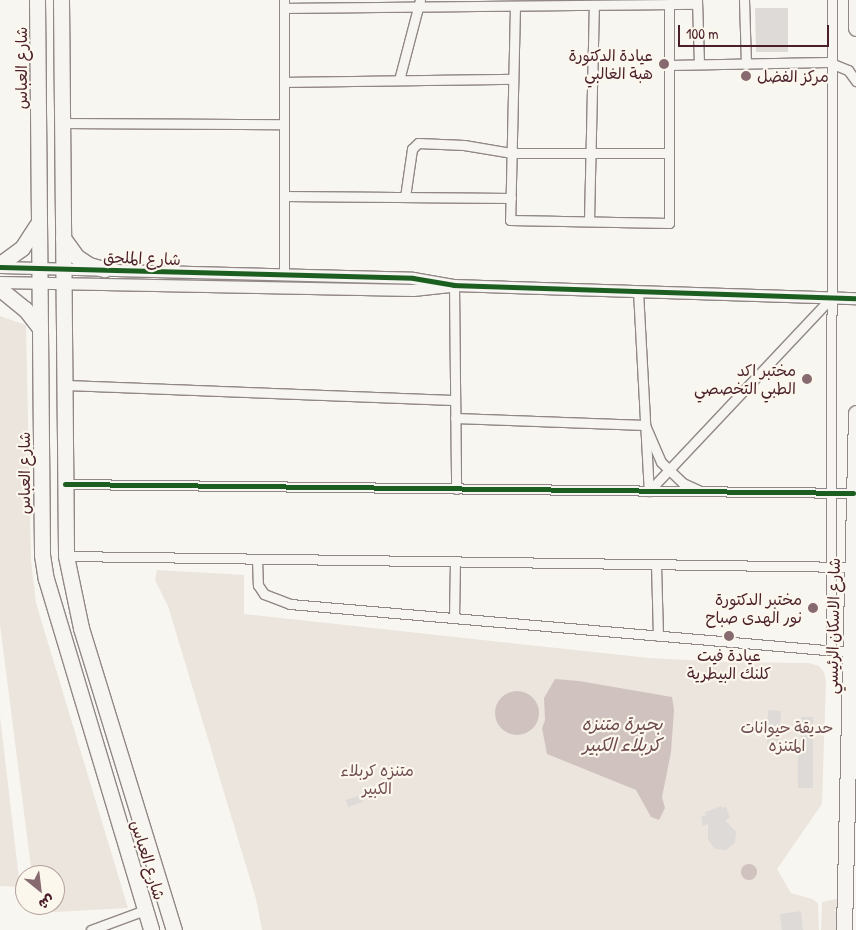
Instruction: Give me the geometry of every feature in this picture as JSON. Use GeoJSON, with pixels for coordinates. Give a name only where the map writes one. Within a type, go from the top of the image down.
{"type":"FeatureCollection","features":[{"type":"Feature","properties":{"kind":"main road","name":"شارع العباس"},"geometry":{"type":"LineString","coordinates":[[38,0],[42,555],[46,579],[151,930]]}},
{"type":"Feature","properties":{"kind":"main road","name":"شارع العباس"},"geometry":{"type":"LineString","coordinates":[[61,0],[66,556],[81,628],[174,930]]}},
{"type":"Feature","properties":{"kind":"main road"},"geometry":{"type":"LineString","coordinates":[[856,0],[856,28]]}},
{"type":"Feature","properties":{"kind":"main road"},"geometry":{"type":"LineString","coordinates":[[0,265],[22,248],[32,235],[39,220]]}},
{"type":"Feature","properties":{"kind":"main road"},"geometry":{"type":"LineString","coordinates":[[63,238],[77,256],[90,265],[104,269]]}},
{"type":"Feature","properties":{"kind":"main road"},"geometry":{"type":"LineString","coordinates":[[0,289],[25,309],[40,328]]}},
{"type":"Feature","properties":{"kind":"main road","name":"شارع الاسكان الرئيسي"},"geometry":{"type":"LineString","coordinates":[[844,930],[856,414]]}},
{"type":"Feature","properties":{"kind":"street"},"geometry":{"type":"LineString","coordinates":[[744,0],[746,64]]}},
{"type":"Feature","properties":{"kind":"street"},"geometry":{"type":"LineString","coordinates":[[831,650],[832,0]]}},
{"type":"Feature","properties":{"kind":"street"},"geometry":{"type":"LineString","coordinates":[[284,288],[284,4],[420,3],[515,6],[555,3],[594,5],[697,2],[698,64]]}},
{"type":"Feature","properties":{"kind":"street"},"geometry":{"type":"LineString","coordinates":[[399,80],[420,3]]}},
{"type":"Feature","properties":{"kind":"street"},"geometry":{"type":"LineString","coordinates":[[515,6],[510,220],[669,223],[669,4]]}},
{"type":"Feature","properties":{"kind":"street"},"geometry":{"type":"LineString","coordinates":[[589,221],[594,5]]}},
{"type":"Feature","properties":{"kind":"street"},"geometry":{"type":"LineString","coordinates":[[669,64],[832,62],[848,70],[856,81]]}},
{"type":"Feature","properties":{"kind":"street"},"geometry":{"type":"LineString","coordinates":[[284,82],[513,79]]}},
{"type":"Feature","properties":{"kind":"street"},"geometry":{"type":"LineString","coordinates":[[62,123],[284,124]]}},
{"type":"Feature","properties":{"kind":"street"},"geometry":{"type":"LineString","coordinates":[[405,197],[412,149],[418,143],[464,145],[512,152],[669,153]]}},
{"type":"Feature","properties":{"kind":"street"},"geometry":{"type":"LineString","coordinates":[[284,196],[511,198]]}},
{"type":"Feature","properties":{"kind":"street","name":"شارع الملحق"},"geometry":{"type":"LineString","coordinates":[[0,265],[40,275],[284,288],[413,290],[454,286]]}},
{"type":"Feature","properties":{"kind":"street","name":"شارع الملحق"},"geometry":{"type":"LineString","coordinates":[[63,276],[104,269],[413,278],[454,286]]}},
{"type":"Feature","properties":{"kind":"street","name":"شارع الملحق"},"geometry":{"type":"LineString","coordinates":[[0,282],[40,275]]}},
{"type":"Feature","properties":{"kind":"street"},"geometry":{"type":"LineString","coordinates":[[456,489],[454,286],[856,298]]}},
{"type":"Feature","properties":{"kind":"street"},"geometry":{"type":"LineString","coordinates":[[638,291],[649,491]]}},
{"type":"Feature","properties":{"kind":"street"},"geometry":{"type":"LineString","coordinates":[[649,491],[832,297]]}},
{"type":"Feature","properties":{"kind":"street"},"geometry":{"type":"LineString","coordinates":[[64,385],[455,400]]}},
{"type":"Feature","properties":{"kind":"street"},"geometry":{"type":"LineString","coordinates":[[455,418],[645,426]]}},
{"type":"Feature","properties":{"kind":"street"},"geometry":{"type":"LineString","coordinates":[[645,426],[654,451],[668,471],[683,483],[703,492]]}},
{"type":"Feature","properties":{"kind":"street"},"geometry":{"type":"LineString","coordinates":[[65,484],[831,494],[854,503]]}},
{"type":"Feature","properties":{"kind":"street"},"geometry":{"type":"LineString","coordinates":[[66,556],[851,567]]}},
{"type":"Feature","properties":{"kind":"street"},"geometry":{"type":"LineString","coordinates":[[257,558],[258,585],[264,594],[281,602],[850,652]]}},
{"type":"Feature","properties":{"kind":"street"},"geometry":{"type":"LineString","coordinates":[[454,618],[455,562]]}},
{"type":"Feature","properties":{"kind":"street"},"geometry":{"type":"LineString","coordinates":[[656,564],[658,636]]}},
{"type":"Feature","properties":{"kind":"street"},"geometry":{"type":"LineString","coordinates":[[91,930],[145,910]]}},
{"type":"Feature","properties":{"kind":"green space"},"geometry":{"type":"Polygon","coordinates":[[[0,316],[26,325],[31,560],[36,603],[128,908],[65,911],[65,865],[31,865],[0,625],[0,316]]]}},
{"type":"Feature","properties":{"kind":"green space","name":"متنزه كربلاء الكبير"},"geometry":{"type":"Polygon","coordinates":[[[157,570],[244,575],[244,614],[649,658],[726,662],[809,663],[819,666],[824,672],[826,681],[822,804],[777,869],[791,893],[812,899],[818,903],[819,930],[262,930],[256,899],[168,606],[155,580],[157,570]]]}},
{"type":"Feature","properties":{"kind":"green space"},"geometry":{"type":"Polygon","coordinates":[[[0,716],[17,865],[15,865],[15,887],[0,886],[0,716]]]}},
{"type":"Feature","properties":{"kind":"green space"},"geometry":{"type":"Polygon","coordinates":[[[836,899],[840,904],[834,910],[839,917],[835,923],[837,930],[821,930],[822,902],[836,899]]]}},
{"type":"Feature","properties":{"kind":"water","name":"بحيرة متنزه كربلاء الكبير"},"geometry":{"type":"Polygon","coordinates":[[[555,679],[579,681],[672,697],[674,710],[671,752],[662,797],[665,808],[659,820],[651,817],[636,790],[547,754],[542,728],[545,720],[544,698],[555,679]]]}},
{"type":"Feature","properties":{"kind":"water"},"geometry":{"type":"Polygon","coordinates":[[[521,691],[533,697],[538,704],[538,722],[533,729],[526,734],[513,735],[505,732],[498,725],[495,709],[498,701],[505,694],[521,691]]]}},
{"type":"Feature","properties":{"kind":"water"},"geometry":{"type":"Polygon","coordinates":[[[749,864],[755,866],[757,872],[755,878],[749,880],[743,878],[741,872],[743,866],[749,864]]]}},
{"type":"Feature","properties":{"kind":"building"},"geometry":{"type":"Polygon","coordinates":[[[755,8],[788,8],[788,52],[756,52],[755,8]]]}},
{"type":"Feature","properties":{"kind":"building"},"geometry":{"type":"Polygon","coordinates":[[[768,710],[781,711],[779,744],[767,743],[768,710]]]}},
{"type":"Feature","properties":{"kind":"building"},"geometry":{"type":"Polygon","coordinates":[[[801,717],[813,717],[813,788],[798,788],[798,751],[801,751],[801,717]]]}},
{"type":"Feature","properties":{"kind":"building"},"geometry":{"type":"Polygon","coordinates":[[[361,795],[363,802],[348,807],[346,800],[361,795]]]}},
{"type":"Feature","properties":{"kind":"building"},"geometry":{"type":"Polygon","coordinates":[[[722,806],[722,808],[726,807],[730,818],[725,820],[736,832],[735,843],[726,850],[715,849],[708,840],[708,824],[703,826],[701,817],[706,815],[705,812],[722,806]]]}},
{"type":"Feature","properties":{"kind":"building"},"geometry":{"type":"Polygon","coordinates":[[[801,911],[803,930],[782,930],[780,914],[801,911]]]}},
{"type":"Feature","properties":{"kind":"cycle path"},"geometry":{"type":"LineString","coordinates":[[0,267],[413,278],[454,285],[856,298]]}},
{"type":"Feature","properties":{"kind":"cycle path"},"geometry":{"type":"LineString","coordinates":[[65,484],[853,493]]}},
{"type":"Feature","properties":{"kind":"place","name":"عيادة الدكتورة هبة الغالبي"},"geometry":{"type":"Point","coordinates":[664,64]}},
{"type":"Feature","properties":{"kind":"place","name":"مركز الفضل"},"geometry":{"type":"Point","coordinates":[746,76]}},
{"type":"Feature","properties":{"kind":"place","name":"مختبر اكد الطبي التخصصي"},"geometry":{"type":"Point","coordinates":[807,379]}},
{"type":"Feature","properties":{"kind":"place","name":"مختبر الدكتورة نور الهدى صباح"},"geometry":{"type":"Point","coordinates":[813,608]}},
{"type":"Feature","properties":{"kind":"place","name":"عيادة فيت كلنك البيطرية"},"geometry":{"type":"Point","coordinates":[729,636]}},
{"type":"Feature","properties":{"kind":"park label","name":"حديقة حيوانات المتنزه"},"geometry":{"type":"Point","coordinates":[787,736]}}]}
